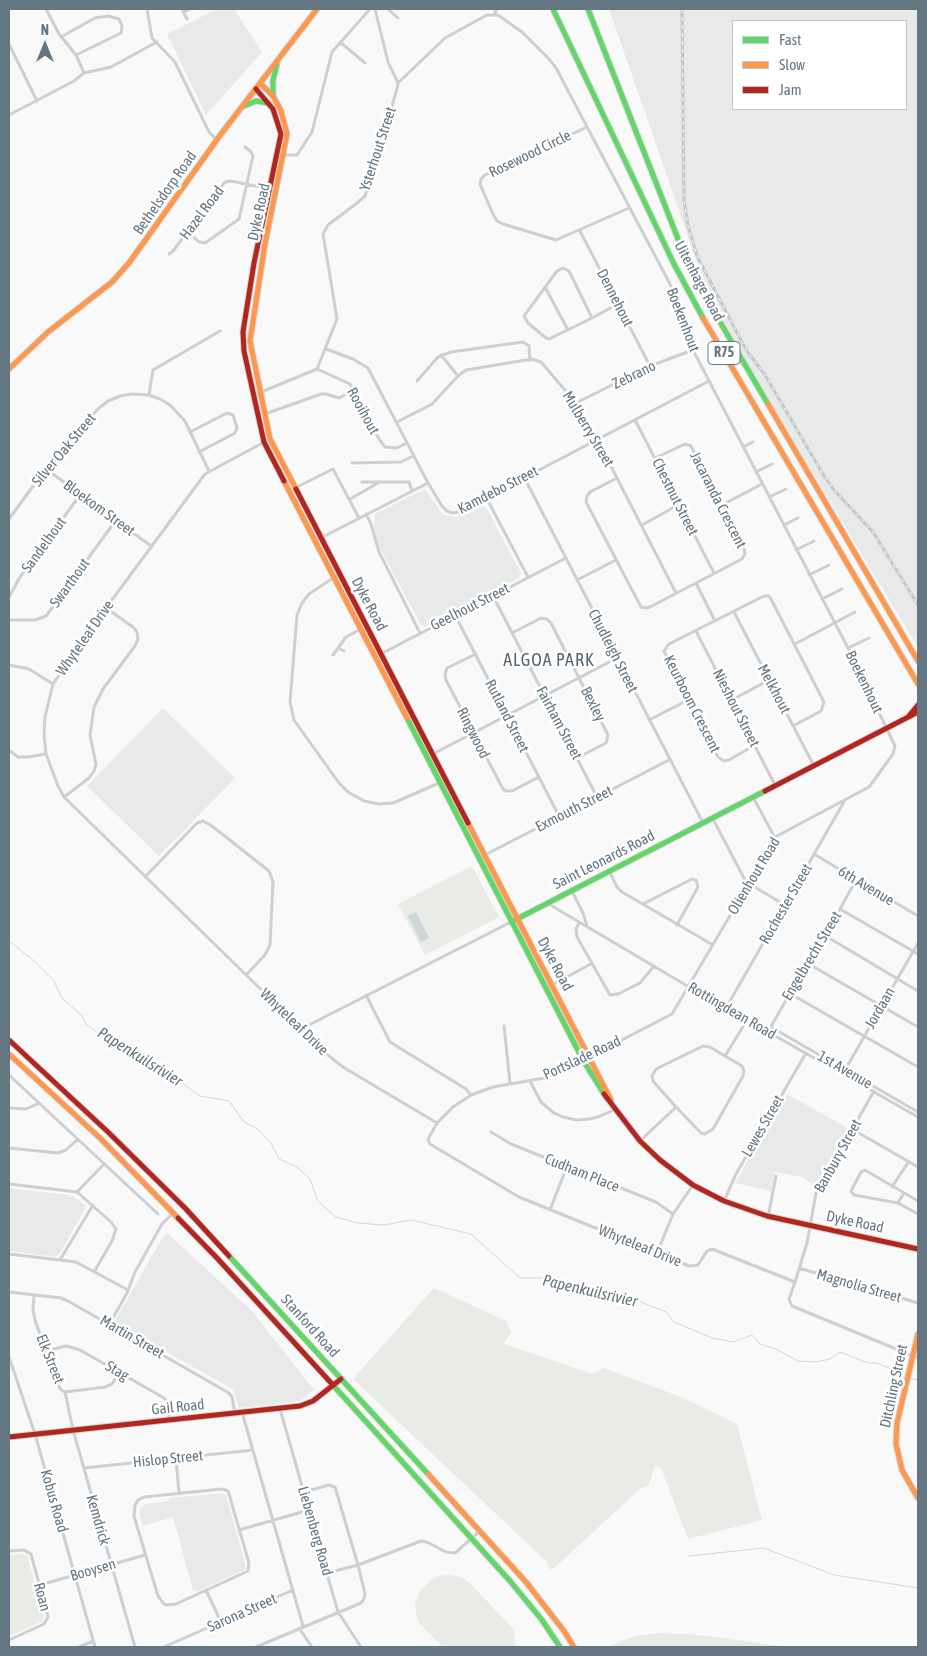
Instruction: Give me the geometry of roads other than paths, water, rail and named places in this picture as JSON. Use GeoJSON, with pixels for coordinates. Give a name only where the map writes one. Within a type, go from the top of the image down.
{"type":"FeatureCollection","features":[{"type":"Feature","properties":{"kind":"main road","name":"Bethelsdorp Road"},"geometry":{"type":"LineString","coordinates":[[9,369],[48,332],[112,282],[130,263],[241,107],[317,9]]}},
{"type":"Feature","properties":{"kind":"main road","name":"Uitenhage Road"},"geometry":{"type":"LineString","coordinates":[[552,9],[698,309],[918,684]]}},
{"type":"Feature","properties":{"kind":"main road","name":"Uitenhage Road"},"geometry":{"type":"LineString","coordinates":[[588,9],[677,235],[706,298],[918,661]]}},
{"type":"Feature","properties":{"kind":"main road"},"geometry":{"type":"LineString","coordinates":[[273,96],[274,74],[279,58]]}},
{"type":"Feature","properties":{"kind":"main road","name":"Dyke Road"},"geometry":{"type":"LineString","coordinates":[[260,83],[273,96],[281,110],[286,126],[287,141],[265,244],[250,341],[270,439],[294,488],[333,578],[582,1060],[600,1088],[640,1141],[660,1160],[693,1185],[724,1201],[768,1217],[918,1249]]}},
{"type":"Feature","properties":{"kind":"main road","name":"Dyke Road"},"geometry":{"type":"LineString","coordinates":[[256,89],[269,103],[276,115],[281,134],[254,264],[243,332],[244,348],[264,442],[317,540],[339,574],[616,1109]]}},
{"type":"Feature","properties":{"kind":"main road"},"geometry":{"type":"LineString","coordinates":[[241,107],[256,101],[269,103]]}},
{"type":"Feature","properties":{"kind":"main road"},"geometry":{"type":"LineString","coordinates":[[908,717],[918,705]]}},
{"type":"Feature","properties":{"kind":"main road","name":"Saint Leonards Road"},"geometry":{"type":"LineString","coordinates":[[511,922],[918,712]]}},
{"type":"Feature","properties":{"kind":"main road","name":"Stanford Road"},"geometry":{"type":"LineString","coordinates":[[9,1040],[108,1132],[185,1208],[526,1582],[574,1647]]}},
{"type":"Feature","properties":{"kind":"main road","name":"Stanford Road"},"geometry":{"type":"LineString","coordinates":[[9,1054],[100,1138],[217,1258],[472,1538],[531,1605],[560,1647]]}},
{"type":"Feature","properties":{"kind":"main road","name":"Ditchling Street"},"geometry":{"type":"LineString","coordinates":[[918,1334],[916,1357],[909,1373],[897,1423],[897,1452],[904,1476],[918,1498]]}},
{"type":"Feature","properties":{"kind":"main road","name":"Gail Road"},"geometry":{"type":"LineString","coordinates":[[9,1437],[280,1409],[310,1403],[340,1379]]}},
{"type":"Feature","properties":{"kind":"street"},"geometry":{"type":"LineString","coordinates":[[46,9],[61,37],[76,55],[84,73]]}},
{"type":"Feature","properties":{"kind":"street"},"geometry":{"type":"LineString","coordinates":[[147,9],[152,38],[175,62],[209,132],[217,140]]}},
{"type":"Feature","properties":{"kind":"street"},"geometry":{"type":"LineString","coordinates":[[186,19],[183,10],[190,9]]}},
{"type":"Feature","properties":{"kind":"street"},"geometry":{"type":"LineString","coordinates":[[284,155],[296,155],[312,132],[331,56],[340,42],[370,9]]}},
{"type":"Feature","properties":{"kind":"street"},"geometry":{"type":"LineString","coordinates":[[375,9],[388,62],[398,83],[445,38],[480,18],[494,14],[497,9]]}},
{"type":"Feature","properties":{"kind":"street"},"geometry":{"type":"LineString","coordinates":[[388,9],[398,18]]}},
{"type":"Feature","properties":{"kind":"street","name":"Boekenhout"},"geometry":{"type":"LineString","coordinates":[[494,14],[505,19],[522,32],[552,63],[670,284],[681,311],[693,350],[848,648],[886,728]]}},
{"type":"Feature","properties":{"kind":"street"},"geometry":{"type":"LineString","coordinates":[[61,37],[95,18],[108,16],[119,19],[122,26],[121,33],[76,55]]}},
{"type":"Feature","properties":{"kind":"street"},"geometry":{"type":"LineString","coordinates":[[9,115],[74,81],[84,73],[111,67],[157,42]]}},
{"type":"Feature","properties":{"kind":"street"},"geometry":{"type":"LineString","coordinates":[[340,42],[364,63]]}},
{"type":"Feature","properties":{"kind":"street"},"geometry":{"type":"LineString","coordinates":[[9,44],[36,101]]}},
{"type":"Feature","properties":{"kind":"street","name":"Ysterhout Street"},"geometry":{"type":"LineString","coordinates":[[317,369],[337,317],[323,234],[328,225],[365,196],[398,83]]}},
{"type":"Feature","properties":{"kind":"street","name":"Rosewood Circle"},"geometry":{"type":"LineString","coordinates":[[587,127],[485,175],[481,179],[480,184],[494,216],[503,224],[555,240],[562,239],[629,208]]}},
{"type":"Feature","properties":{"kind":"street"},"geometry":{"type":"LineString","coordinates":[[188,232],[200,242],[205,243],[237,221],[240,216],[253,156],[245,147]]}},
{"type":"Feature","properties":{"kind":"street","name":"Hazel Road"},"geometry":{"type":"LineString","coordinates":[[168,254],[173,251],[225,182],[231,181],[270,189]]}},
{"type":"Feature","properties":{"kind":"street","name":"Dennehout"},"geometry":{"type":"LineString","coordinates":[[580,231],[650,366]]}},
{"type":"Feature","properties":{"kind":"street"},"geometry":{"type":"LineString","coordinates":[[592,318],[567,270],[562,268],[558,270],[525,313],[525,320],[546,338],[552,338],[592,318],[618,304]]}},
{"type":"Feature","properties":{"kind":"street"},"geometry":{"type":"LineString","coordinates":[[545,286],[568,330]]}},
{"type":"Feature","properties":{"kind":"street"},"geometry":{"type":"LineString","coordinates":[[150,395],[151,374],[153,370],[220,331]]}},
{"type":"Feature","properties":{"kind":"street"},"geometry":{"type":"LineString","coordinates":[[397,422],[432,404],[463,371],[530,360],[529,346],[523,342],[461,350],[441,355],[417,381]]}},
{"type":"Feature","properties":{"kind":"street","name":"Kamdebo Street"},"geometry":{"type":"LineString","coordinates":[[326,348],[367,367],[428,483],[442,506],[450,512],[457,512],[486,498],[709,381]]}},
{"type":"Feature","properties":{"kind":"street","name":"Zebrano"},"geometry":{"type":"LineString","coordinates":[[576,403],[650,366],[693,350]]}},
{"type":"Feature","properties":{"kind":"street"},"geometry":{"type":"LineString","coordinates":[[441,355],[458,376]]}},
{"type":"Feature","properties":{"kind":"street","name":"Mulberry Street"},"geometry":{"type":"LineString","coordinates":[[530,360],[537,360],[546,366],[576,403],[597,439],[676,594]]}},
{"type":"Feature","properties":{"kind":"street"},"geometry":{"type":"LineString","coordinates":[[253,395],[317,369]]}},
{"type":"Feature","properties":{"kind":"street","name":"Rooihout"},"geometry":{"type":"LineString","coordinates":[[317,369],[346,382],[354,390],[385,447],[394,448],[407,443]]}},
{"type":"Feature","properties":{"kind":"street"},"geometry":{"type":"LineString","coordinates":[[265,414],[321,394],[339,398],[354,390]]}},
{"type":"Feature","properties":{"kind":"street","name":"Silver Oak Street"},"geometry":{"type":"LineString","coordinates":[[9,519],[58,452],[105,403],[126,394],[150,395],[163,400],[176,411],[190,432],[209,471]]}},
{"type":"Feature","properties":{"kind":"street"},"geometry":{"type":"LineString","coordinates":[[190,432],[227,413],[233,415],[237,428],[236,433],[199,452]]}},
{"type":"Feature","properties":{"kind":"street","name":"Chestnut Street"},"geometry":{"type":"LineString","coordinates":[[635,420],[714,573]]}},
{"type":"Feature","properties":{"kind":"street","name":"Whyteleaf Drive"},"geometry":{"type":"LineString","coordinates":[[270,439],[209,471],[198,482],[106,608],[54,684],[45,717],[46,754],[56,782],[64,797],[329,1056],[343,1067],[437,1124],[428,1139],[429,1143],[514,1194],[693,1267],[699,1264],[707,1251],[712,1249],[795,1282]]}},
{"type":"Feature","properties":{"kind":"street"},"geometry":{"type":"LineString","coordinates":[[743,447],[753,442]]}},
{"type":"Feature","properties":{"kind":"street","name":"Jacaranda Crescent"},"geometry":{"type":"LineString","coordinates":[[617,478],[590,492],[586,504],[641,607],[650,607],[742,559],[745,554],[744,548],[690,445],[685,444],[655,458]]}},
{"type":"Feature","properties":{"kind":"street"},"geometry":{"type":"LineString","coordinates":[[352,462],[401,462],[413,456]]}},
{"type":"Feature","properties":{"kind":"street"},"geometry":{"type":"LineString","coordinates":[[756,472],[772,464]]}},
{"type":"Feature","properties":{"kind":"street","name":"Bloekom Street"},"geometry":{"type":"LineString","coordinates":[[46,469],[151,546]]}},
{"type":"Feature","properties":{"kind":"street"},"geometry":{"type":"LineString","coordinates":[[294,488],[333,469],[359,518]]}},
{"type":"Feature","properties":{"kind":"street","name":"Chudleigh Street"},"geometry":{"type":"LineString","coordinates":[[524,477],[703,824]]}},
{"type":"Feature","properties":{"kind":"street"},"geometry":{"type":"LineString","coordinates":[[362,482],[408,482],[412,490]]}},
{"type":"Feature","properties":{"kind":"street"},"geometry":{"type":"LineString","coordinates":[[350,499],[379,482]]}},
{"type":"Feature","properties":{"kind":"street"},"geometry":{"type":"LineString","coordinates":[[317,540],[428,483]]}},
{"type":"Feature","properties":{"kind":"street"},"geometry":{"type":"LineString","coordinates":[[722,505],[762,484]]}},
{"type":"Feature","properties":{"kind":"street"},"geometry":{"type":"LineString","coordinates":[[769,498],[786,490]]}},
{"type":"Feature","properties":{"kind":"street","name":"Sandelhout"},"geometry":{"type":"LineString","coordinates":[[9,597],[20,577],[80,495]]}},
{"type":"Feature","properties":{"kind":"street"},"geometry":{"type":"LineString","coordinates":[[486,498],[528,577]]}},
{"type":"Feature","properties":{"kind":"street"},"geometry":{"type":"LineString","coordinates":[[641,525],[678,504]]}},
{"type":"Feature","properties":{"kind":"street"},"geometry":{"type":"LineString","coordinates":[[366,514],[379,552],[420,633]]}},
{"type":"Feature","properties":{"kind":"street"},"geometry":{"type":"LineString","coordinates":[[784,525],[798,518]]}},
{"type":"Feature","properties":{"kind":"street","name":"Swarthout"},"geometry":{"type":"LineString","coordinates":[[9,620],[35,620],[46,616],[116,520]]}},
{"type":"Feature","properties":{"kind":"street"},"geometry":{"type":"LineString","coordinates":[[796,550],[814,541]]}},
{"type":"Feature","properties":{"kind":"street","name":"Geelhout Street"},"geometry":{"type":"LineString","coordinates":[[375,657],[566,558]]}},
{"type":"Feature","properties":{"kind":"street"},"geometry":{"type":"LineString","coordinates":[[577,580],[616,560]]}},
{"type":"Feature","properties":{"kind":"street"},"geometry":{"type":"LineString","coordinates":[[810,576],[829,565]]}},
{"type":"Feature","properties":{"kind":"street"},"geometry":{"type":"LineString","coordinates":[[339,574],[310,594],[302,603],[297,615],[290,702],[294,720],[339,783],[358,799],[379,804],[393,803],[446,780]]}},
{"type":"Feature","properties":{"kind":"street"},"geometry":{"type":"LineString","coordinates":[[696,584],[715,620]]}},
{"type":"Feature","properties":{"kind":"street"},"geometry":{"type":"LineString","coordinates":[[822,599],[842,589]]}},
{"type":"Feature","properties":{"kind":"street","name":"Fairham Street"},"geometry":{"type":"LineString","coordinates":[[493,596],[597,797]]}},
{"type":"Feature","properties":{"kind":"street","name":"Keurboom Crescent"},"geometry":{"type":"LineString","coordinates":[[755,745],[729,760],[724,761],[720,759],[664,652],[669,644],[761,597],[768,596],[795,644],[824,705],[822,712],[793,726]]}},
{"type":"Feature","properties":{"kind":"street"},"geometry":{"type":"LineString","coordinates":[[64,797],[89,778],[94,771],[96,764],[90,735],[94,707],[103,690],[138,639],[134,627],[106,608]]}},
{"type":"Feature","properties":{"kind":"street","name":"Melkhout"},"geometry":{"type":"LineString","coordinates":[[734,612],[814,766]]}},
{"type":"Feature","properties":{"kind":"street"},"geometry":{"type":"LineString","coordinates":[[795,644],[855,612]]}},
{"type":"Feature","properties":{"kind":"street","name":"Rutland Street"},"geometry":{"type":"LineString","coordinates":[[455,615],[559,816]]}},
{"type":"Feature","properties":{"kind":"street","name":"Bexley"},"geometry":{"type":"LineString","coordinates":[[512,633],[538,620],[547,619],[551,623],[609,737],[606,743],[577,758]]}},
{"type":"Feature","properties":{"kind":"street"},"geometry":{"type":"LineString","coordinates":[[333,655],[346,637],[360,629]]}},
{"type":"Feature","properties":{"kind":"street","name":"Nieshout Street"},"geometry":{"type":"LineString","coordinates":[[696,631],[775,785]]}},
{"type":"Feature","properties":{"kind":"street"},"geometry":{"type":"LineString","coordinates":[[848,648],[869,638]]}},
{"type":"Feature","properties":{"kind":"street"},"geometry":{"type":"LineString","coordinates":[[338,648],[344,652]]}},
{"type":"Feature","properties":{"kind":"street","name":"Ringwood"},"geometry":{"type":"LineString","coordinates":[[476,654],[449,667],[444,676],[473,733],[503,789],[512,791],[539,777]]}},
{"type":"Feature","properties":{"kind":"street"},"geometry":{"type":"LineString","coordinates":[[427,757],[617,658]]}},
{"type":"Feature","properties":{"kind":"street"},"geometry":{"type":"LineString","coordinates":[[9,665],[29,670],[54,684]]}},
{"type":"Feature","properties":{"kind":"street"},"geometry":{"type":"LineString","coordinates":[[732,700],[769,680]]}},
{"type":"Feature","properties":{"kind":"street"},"geometry":{"type":"LineString","coordinates":[[649,720],[688,700]]}},
{"type":"Feature","properties":{"kind":"street","name":"Olienhout Road"},"geometry":{"type":"LineString","coordinates":[[689,987],[775,838],[782,832],[863,790],[874,782],[893,754],[895,746],[886,728]]}},
{"type":"Feature","properties":{"kind":"street"},"geometry":{"type":"LineString","coordinates":[[9,750],[18,757],[46,754]]}},
{"type":"Feature","properties":{"kind":"street","name":"Exmouth Street"},"geometry":{"type":"LineString","coordinates":[[479,858],[669,760]]}},
{"type":"Feature","properties":{"kind":"street"},"geometry":{"type":"LineString","coordinates":[[754,797],[775,838]]}},
{"type":"Feature","properties":{"kind":"street","name":"Rochester Street"},"geometry":{"type":"LineString","coordinates":[[726,1008],[845,799]]}},
{"type":"Feature","properties":{"kind":"street"},"geometry":{"type":"LineString","coordinates":[[713,819],[748,884],[785,905]]}},
{"type":"Feature","properties":{"kind":"street"},"geometry":{"type":"LineString","coordinates":[[145,877],[197,823],[203,821],[269,871],[273,882],[270,945],[266,954],[246,975]]}},
{"type":"Feature","properties":{"kind":"street","name":"6th Avenue"},"geometry":{"type":"LineString","coordinates":[[814,854],[918,916]]}},
{"type":"Feature","properties":{"kind":"street"},"geometry":{"type":"LineString","coordinates":[[609,871],[620,890],[713,945]]}},
{"type":"Feature","properties":{"kind":"street"},"geometry":{"type":"LineString","coordinates":[[643,904],[692,879],[696,880],[698,887],[677,925]]}},
{"type":"Feature","properties":{"kind":"street","name":"Engelbrecht Street"},"geometry":{"type":"LineString","coordinates":[[768,1032],[856,880]]}},
{"type":"Feature","properties":{"kind":"street"},"geometry":{"type":"LineString","coordinates":[[572,890],[583,912],[587,927]]}},
{"type":"Feature","properties":{"kind":"street","name":"Rottingdean Road"},"geometry":{"type":"LineString","coordinates":[[548,903],[689,987],[918,1114]]}},
{"type":"Feature","properties":{"kind":"street"},"geometry":{"type":"LineString","coordinates":[[840,909],[918,954]]}},
{"type":"Feature","properties":{"kind":"street","name":"Saint Leonards Road"},"geometry":{"type":"LineString","coordinates":[[301,1029],[511,922]]}},
{"type":"Feature","properties":{"kind":"street"},"geometry":{"type":"LineString","coordinates":[[579,923],[576,934],[608,993],[614,996],[640,983],[654,966]]}},
{"type":"Feature","properties":{"kind":"street"},"geometry":{"type":"LineString","coordinates":[[824,935],[918,991]]}},
{"type":"Feature","properties":{"kind":"street","name":"Jordaan"},"geometry":{"type":"LineString","coordinates":[[844,1072],[918,943]]}},
{"type":"Feature","properties":{"kind":"street"},"geometry":{"type":"LineString","coordinates":[[807,963],[918,1027]]}},
{"type":"Feature","properties":{"kind":"street"},"geometry":{"type":"LineString","coordinates":[[546,988],[591,964]]}},
{"type":"Feature","properties":{"kind":"street","name":"Portslade Road"},"geometry":{"type":"LineString","coordinates":[[437,1124],[453,1107],[471,1095],[484,1089],[551,1076],[672,1014],[689,987]]}},
{"type":"Feature","properties":{"kind":"street"},"geometry":{"type":"LineString","coordinates":[[789,993],[918,1067]]}},
{"type":"Feature","properties":{"kind":"street"},"geometry":{"type":"LineString","coordinates":[[366,996],[390,1042],[466,1089],[471,1095]]}},
{"type":"Feature","properties":{"kind":"street"},"geometry":{"type":"LineString","coordinates":[[726,1056],[747,1020]]}},
{"type":"Feature","properties":{"kind":"street"},"geometry":{"type":"LineString","coordinates":[[504,1026],[510,1083]]}},
{"type":"Feature","properties":{"kind":"street","name":"1st Avenue"},"geometry":{"type":"LineString","coordinates":[[771,1027],[844,1072],[918,1114]]}},
{"type":"Feature","properties":{"kind":"street"},"geometry":{"type":"LineString","coordinates":[[703,1046],[710,1047],[726,1056],[742,1066],[744,1073],[711,1132],[701,1133],[653,1081],[652,1076],[654,1070],[703,1046]]}},
{"type":"Feature","properties":{"kind":"street","name":"Lewes Street"},"geometry":{"type":"LineString","coordinates":[[724,1201],[736,1174],[806,1053]]}},
{"type":"Feature","properties":{"kind":"street"},"geometry":{"type":"LineString","coordinates":[[9,1075],[158,1214]]}},
{"type":"Feature","properties":{"kind":"street"},"geometry":{"type":"LineString","coordinates":[[530,1081],[545,1105],[554,1113],[567,1118],[577,1120],[594,1118],[616,1109]]}},
{"type":"Feature","properties":{"kind":"street","name":"Banbury Street"},"geometry":{"type":"LineString","coordinates":[[795,1282],[814,1197],[874,1091]]}},
{"type":"Feature","properties":{"kind":"street"},"geometry":{"type":"LineString","coordinates":[[9,1108],[26,1109],[39,1103]]}},
{"type":"Feature","properties":{"kind":"street"},"geometry":{"type":"LineString","coordinates":[[640,1141],[676,1107]]}},
{"type":"Feature","properties":{"kind":"street"},"geometry":{"type":"LineString","coordinates":[[852,1129],[918,1167]]}},
{"type":"Feature","properties":{"kind":"street","name":"Cudham Place"},"geometry":{"type":"LineString","coordinates":[[491,1132],[511,1144],[656,1202],[673,1214]]}},
{"type":"Feature","properties":{"kind":"street"},"geometry":{"type":"LineString","coordinates":[[9,1148],[58,1153],[66,1150],[78,1139]]}},
{"type":"Feature","properties":{"kind":"street"},"geometry":{"type":"LineString","coordinates":[[892,1186],[909,1162]]}},
{"type":"Feature","properties":{"kind":"street"},"geometry":{"type":"LineString","coordinates":[[77,1192],[104,1164]]}},
{"type":"Feature","properties":{"kind":"street"},"geometry":{"type":"LineString","coordinates":[[550,1210],[567,1166]]}},
{"type":"Feature","properties":{"kind":"street"},"geometry":{"type":"LineString","coordinates":[[918,1201],[864,1170],[851,1192],[854,1195],[898,1203],[918,1214]]}},
{"type":"Feature","properties":{"kind":"street"},"geometry":{"type":"LineString","coordinates":[[768,1217],[776,1176]]}},
{"type":"Feature","properties":{"kind":"street"},"geometry":{"type":"LineString","coordinates":[[9,1184],[77,1192],[114,1226],[116,1231],[94,1272]]}},
{"type":"Feature","properties":{"kind":"street"},"geometry":{"type":"LineString","coordinates":[[657,1253],[673,1214],[693,1185]]}},
{"type":"Feature","properties":{"kind":"street"},"geometry":{"type":"LineString","coordinates":[[898,1203],[904,1193]]}},
{"type":"Feature","properties":{"kind":"street"},"geometry":{"type":"LineString","coordinates":[[60,1260],[93,1206]]}},
{"type":"Feature","properties":{"kind":"street"},"geometry":{"type":"LineString","coordinates":[[110,1324],[135,1272],[162,1224],[173,1213]]}},
{"type":"Feature","properties":{"kind":"street"},"geometry":{"type":"LineString","coordinates":[[9,1254],[76,1262],[128,1290]]}},
{"type":"Feature","properties":{"kind":"street","name":"Magnolia Street"},"geometry":{"type":"LineString","coordinates":[[799,1268],[918,1303]]}},
{"type":"Feature","properties":{"kind":"street"},"geometry":{"type":"LineString","coordinates":[[795,1282],[789,1299],[792,1306],[916,1357]]}},
{"type":"Feature","properties":{"kind":"street","name":"Martin Street"},"geometry":{"type":"LineString","coordinates":[[9,1292],[65,1299],[229,1393],[233,1400],[235,1413]]}},
{"type":"Feature","properties":{"kind":"street","name":"Elk Street"},"geometry":{"type":"LineString","coordinates":[[34,1295],[34,1316],[59,1388],[65,1392],[105,1387],[112,1384],[119,1373]]}},
{"type":"Feature","properties":{"kind":"street","name":"Stag"},"geometry":{"type":"LineString","coordinates":[[46,1351],[62,1346],[75,1348],[166,1400],[169,1420]]}},
{"type":"Feature","properties":{"kind":"street","name":"Kobus Road"},"geometry":{"type":"LineString","coordinates":[[9,1357],[35,1434],[95,1647]]}},
{"type":"Feature","properties":{"kind":"street","name":"Kemdrick"},"geometry":{"type":"LineString","coordinates":[[65,1392],[73,1430],[135,1647]]}},
{"type":"Feature","properties":{"kind":"street","name":"Liebenberg Road"},"geometry":{"type":"LineString","coordinates":[[280,1409],[338,1612],[361,1647]]}},
{"type":"Feature","properties":{"kind":"street"},"geometry":{"type":"LineString","coordinates":[[242,1412],[293,1590],[301,1627],[312,1647]]}},
{"type":"Feature","properties":{"kind":"street","name":"Hislop Street"},"geometry":{"type":"LineString","coordinates":[[84,1468],[253,1450]]}},
{"type":"Feature","properties":{"kind":"street"},"geometry":{"type":"LineString","coordinates":[[176,1458],[179,1493]]}},
{"type":"Feature","properties":{"kind":"street"},"geometry":{"type":"LineString","coordinates":[[256,1647],[357,1604],[364,1599],[365,1592],[358,1564],[334,1487],[329,1485],[304,1492]]}},
{"type":"Feature","properties":{"kind":"street"},"geometry":{"type":"LineString","coordinates":[[222,1489],[228,1491],[249,1563],[248,1571],[176,1604],[168,1605],[164,1604],[158,1596],[134,1516],[135,1505],[138,1500],[144,1498],[179,1493],[222,1489]]}},
{"type":"Feature","properties":{"kind":"street"},"geometry":{"type":"LineString","coordinates":[[239,1530],[309,1510]]}},
{"type":"Feature","properties":{"kind":"street"},"geometry":{"type":"LineString","coordinates":[[327,1573],[421,1542],[427,1542],[446,1552],[455,1553],[480,1531]]}},
{"type":"Feature","properties":{"kind":"street","name":"Roan"},"geometry":{"type":"LineString","coordinates":[[9,1551],[24,1550],[30,1553],[48,1617],[47,1622],[9,1640]]}},
{"type":"Feature","properties":{"kind":"street","name":"Booysen"},"geometry":{"type":"LineString","coordinates":[[40,1585],[145,1555]]}},
{"type":"Feature","properties":{"kind":"street"},"geometry":{"type":"LineString","coordinates":[[206,1590],[221,1622]]}},
{"type":"Feature","properties":{"kind":"street","name":"Sarona Street"},"geometry":{"type":"LineString","coordinates":[[164,1647],[293,1590]]}},
{"type":"Feature","properties":{"kind":"street"},"geometry":{"type":"LineString","coordinates":[[79,1647],[93,1641]]}},
{"type":"Feature","properties":{"kind":"waterway","name":"Papenkuilsrivier"},"geometry":{"type":"LineString","coordinates":[[9,941],[33,960],[54,981],[62,998],[83,1017],[86,1024],[102,1036],[155,1063],[200,1096],[229,1101],[244,1122],[259,1130],[271,1143],[279,1159],[297,1167],[310,1179],[318,1201],[336,1217],[358,1223],[384,1225],[411,1220],[471,1234],[520,1278],[543,1278],[595,1295],[636,1300],[666,1312],[674,1322],[712,1338],[733,1342],[752,1335],[760,1344],[776,1349],[798,1361],[816,1362],[830,1359],[840,1352],[868,1363],[876,1363],[889,1368],[903,1377],[918,1380]]}},
{"type":"Feature","properties":{"kind":"waterway"},"geometry":{"type":"LineString","coordinates":[[689,1556],[764,1548],[834,1575],[918,1588]]}},
{"type":"Feature","properties":{"kind":"railway"},"geometry":{"type":"LineString","coordinates":[[682,9],[684,200],[688,226],[697,256],[747,351],[765,375],[824,476],[834,490],[873,532],[918,605]]}},
{"type":"Feature","properties":{"kind":"district","name":"ALGOA PARK"},"geometry":{"type":"Point","coordinates":[549,660]}}]}
